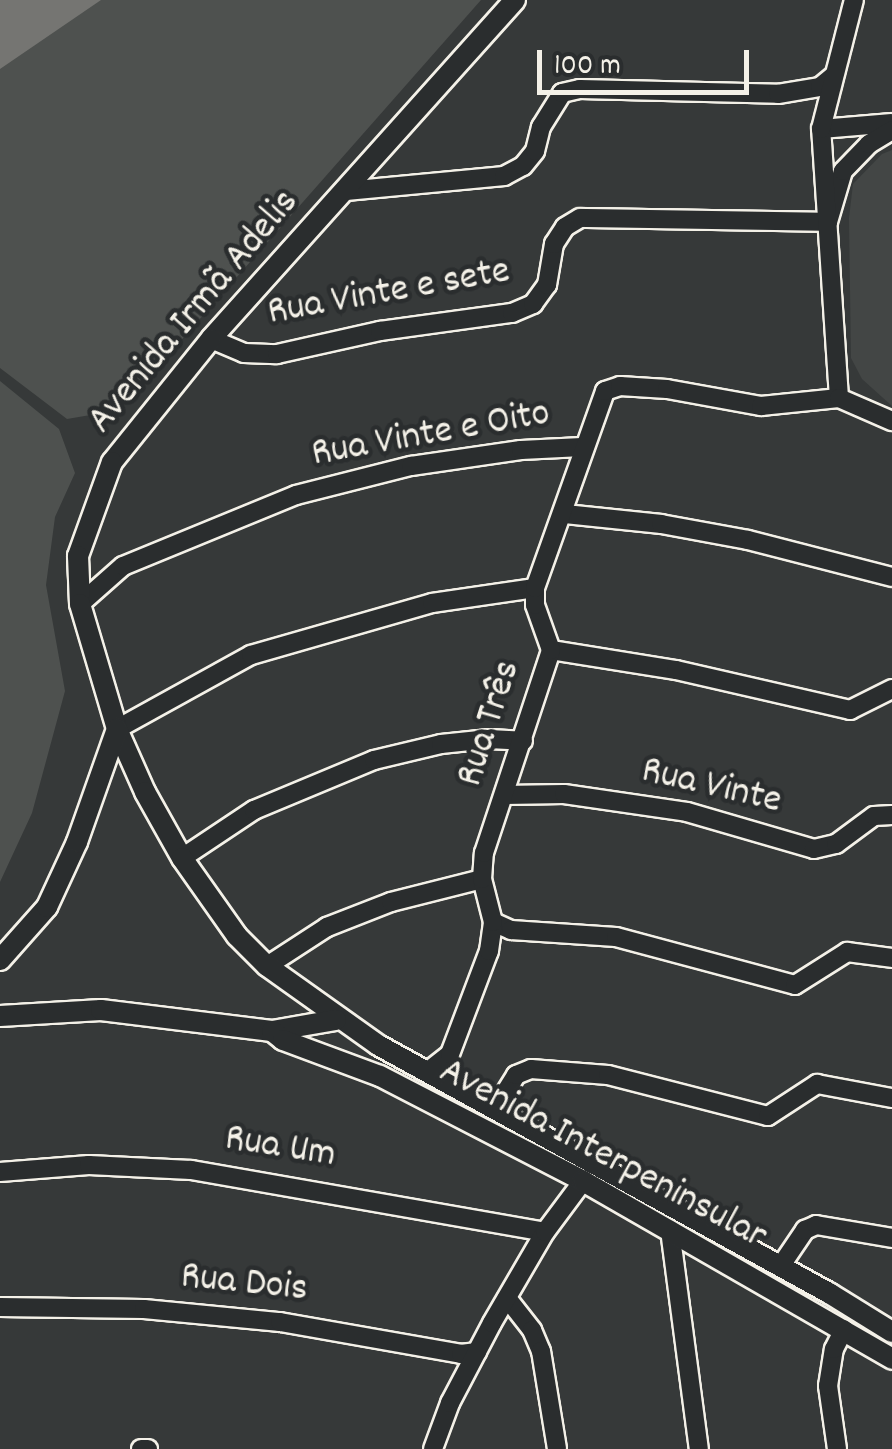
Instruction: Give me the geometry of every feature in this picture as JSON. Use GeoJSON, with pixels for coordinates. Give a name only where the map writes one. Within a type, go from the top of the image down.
{"type":"FeatureCollection","features":[{"type":"Feature","properties":{"kind":"street","name":"Avenida Irmã Adelis"},"geometry":{"type":"LineString","coordinates":[[336,1020],[267,966],[238,936],[182,858],[117,729],[80,604],[78,556],[112,462],[211,339],[515,0]]}},
{"type":"Feature","properties":{"kind":"street"},"geometry":{"type":"LineString","coordinates":[[839,398],[821,129],[854,0]]}},
{"type":"Feature","properties":{"kind":"street"},"geometry":{"type":"LineString","coordinates":[[346,191],[504,176],[524,166],[536,151],[541,127],[562,93],[580,89],[778,94],[820,87],[833,76]]}},
{"type":"Feature","properties":{"kind":"street"},"geometry":{"type":"LineString","coordinates":[[821,129],[892,126]]}},
{"type":"Feature","properties":{"kind":"street"},"geometry":{"type":"LineString","coordinates":[[828,222],[843,172],[892,126]]}},
{"type":"Feature","properties":{"kind":"street","name":"Rua Vinte e sete"},"geometry":{"type":"LineString","coordinates":[[211,339],[244,353],[276,354],[380,331],[512,313],[534,304],[546,286],[554,244],[565,227],[580,218],[828,222]]}},
{"type":"Feature","properties":{"kind":"street"},"geometry":{"type":"LineString","coordinates":[[0,960],[46,907],[77,842],[117,729],[251,655],[432,603],[535,588],[565,514],[582,447],[605,390],[620,386],[667,389],[761,406],[839,398],[892,421]]}},
{"type":"Feature","properties":{"kind":"street","name":"Rua Vinte e Oito"},"geometry":{"type":"LineString","coordinates":[[80,604],[123,566],[296,495],[411,466],[521,450],[582,447]]}},
{"type":"Feature","properties":{"kind":"street"},"geometry":{"type":"LineString","coordinates":[[565,514],[661,524],[748,540],[892,577]]}},
{"type":"Feature","properties":{"kind":"street","name":"Rua Três"},"geometry":{"type":"LineString","coordinates":[[427,1072],[450,1054],[489,951],[493,922],[482,879],[484,853],[552,650],[535,606],[535,588]]}},
{"type":"Feature","properties":{"kind":"street"},"geometry":{"type":"LineString","coordinates":[[552,650],[692,673],[850,710],[892,688]]}},
{"type":"Feature","properties":{"kind":"street"},"geometry":{"type":"LineString","coordinates":[[182,858],[254,810],[374,760],[441,744],[489,739],[522,741]]}},
{"type":"Feature","properties":{"kind":"street","name":"Rua Vinte"},"geometry":{"type":"LineString","coordinates":[[504,795],[564,794],[686,812],[814,849],[836,844],[874,816],[892,815]]}},
{"type":"Feature","properties":{"kind":"street"},"geometry":{"type":"LineString","coordinates":[[267,966],[343,921],[447,884],[482,879]]}},
{"type":"Feature","properties":{"kind":"street"},"geometry":{"type":"LineString","coordinates":[[493,922],[511,930],[616,937],[795,985],[847,952],[892,958]]}},
{"type":"Feature","properties":{"kind":"street","name":"Avenida Interpeninsular"},"geometry":{"type":"LineString","coordinates":[[0,1016],[101,1010],[272,1031],[336,1020],[892,1332]]}},
{"type":"Feature","properties":{"kind":"street"},"geometry":{"type":"LineString","coordinates":[[326,1052],[340,1052],[348,1042],[349,1031],[336,1020]]}},
{"type":"Feature","properties":{"kind":"street","name":"Avenida Interpeninsular"},"geometry":{"type":"LineString","coordinates":[[272,1031],[283,1040],[326,1052],[583,1181],[892,1358]]}},
{"type":"Feature","properties":{"kind":"street"},"geometry":{"type":"LineString","coordinates":[[495,1109],[516,1075],[531,1069],[608,1076],[768,1116],[817,1084],[892,1098]]}},
{"type":"Feature","properties":{"kind":"street","name":"Rua Um"},"geometry":{"type":"LineString","coordinates":[[0,1172],[89,1165],[191,1170],[546,1232]]}},
{"type":"Feature","properties":{"kind":"street"},"geometry":{"type":"LineString","coordinates":[[433,1449],[477,1352],[546,1232],[583,1181]]}},
{"type":"Feature","properties":{"kind":"street"},"geometry":{"type":"LineString","coordinates":[[780,1267],[805,1230],[816,1224],[892,1238]]}},
{"type":"Feature","properties":{"kind":"street"},"geometry":{"type":"LineString","coordinates":[[670,1230],[699,1449]]}},
{"type":"Feature","properties":{"kind":"street"},"geometry":{"type":"LineString","coordinates":[[508,1298],[532,1330],[551,1399],[556,1449]]}},
{"type":"Feature","properties":{"kind":"street","name":"Rua Dois"},"geometry":{"type":"LineString","coordinates":[[0,1307],[144,1309],[280,1322],[461,1354],[477,1352]]}},
{"type":"Feature","properties":{"kind":"street"},"geometry":{"type":"LineString","coordinates":[[838,1449],[828,1386],[834,1349],[844,1329]]}},
{"type":"Feature","properties":{"kind":"shaded area"},"geometry":{"type":"Polygon","coordinates":[[[0,0],[481,0],[132,396],[108,412],[67,419],[0,368],[0,0]]]}},
{"type":"Feature","properties":{"kind":"shaded area"},"geometry":{"type":"Polygon","coordinates":[[[0,0],[101,0],[0,69],[0,0]]]}},
{"type":"Feature","properties":{"kind":"shaded area"},"geometry":{"type":"Polygon","coordinates":[[[892,150],[892,406],[862,379],[851,358],[849,218],[853,184],[882,154],[892,150]]]}},
{"type":"Feature","properties":{"kind":"shaded area"},"geometry":{"type":"Polygon","coordinates":[[[0,381],[59,429],[75,473],[55,517],[46,585],[65,691],[32,813],[0,882],[0,381]]]}}]}
